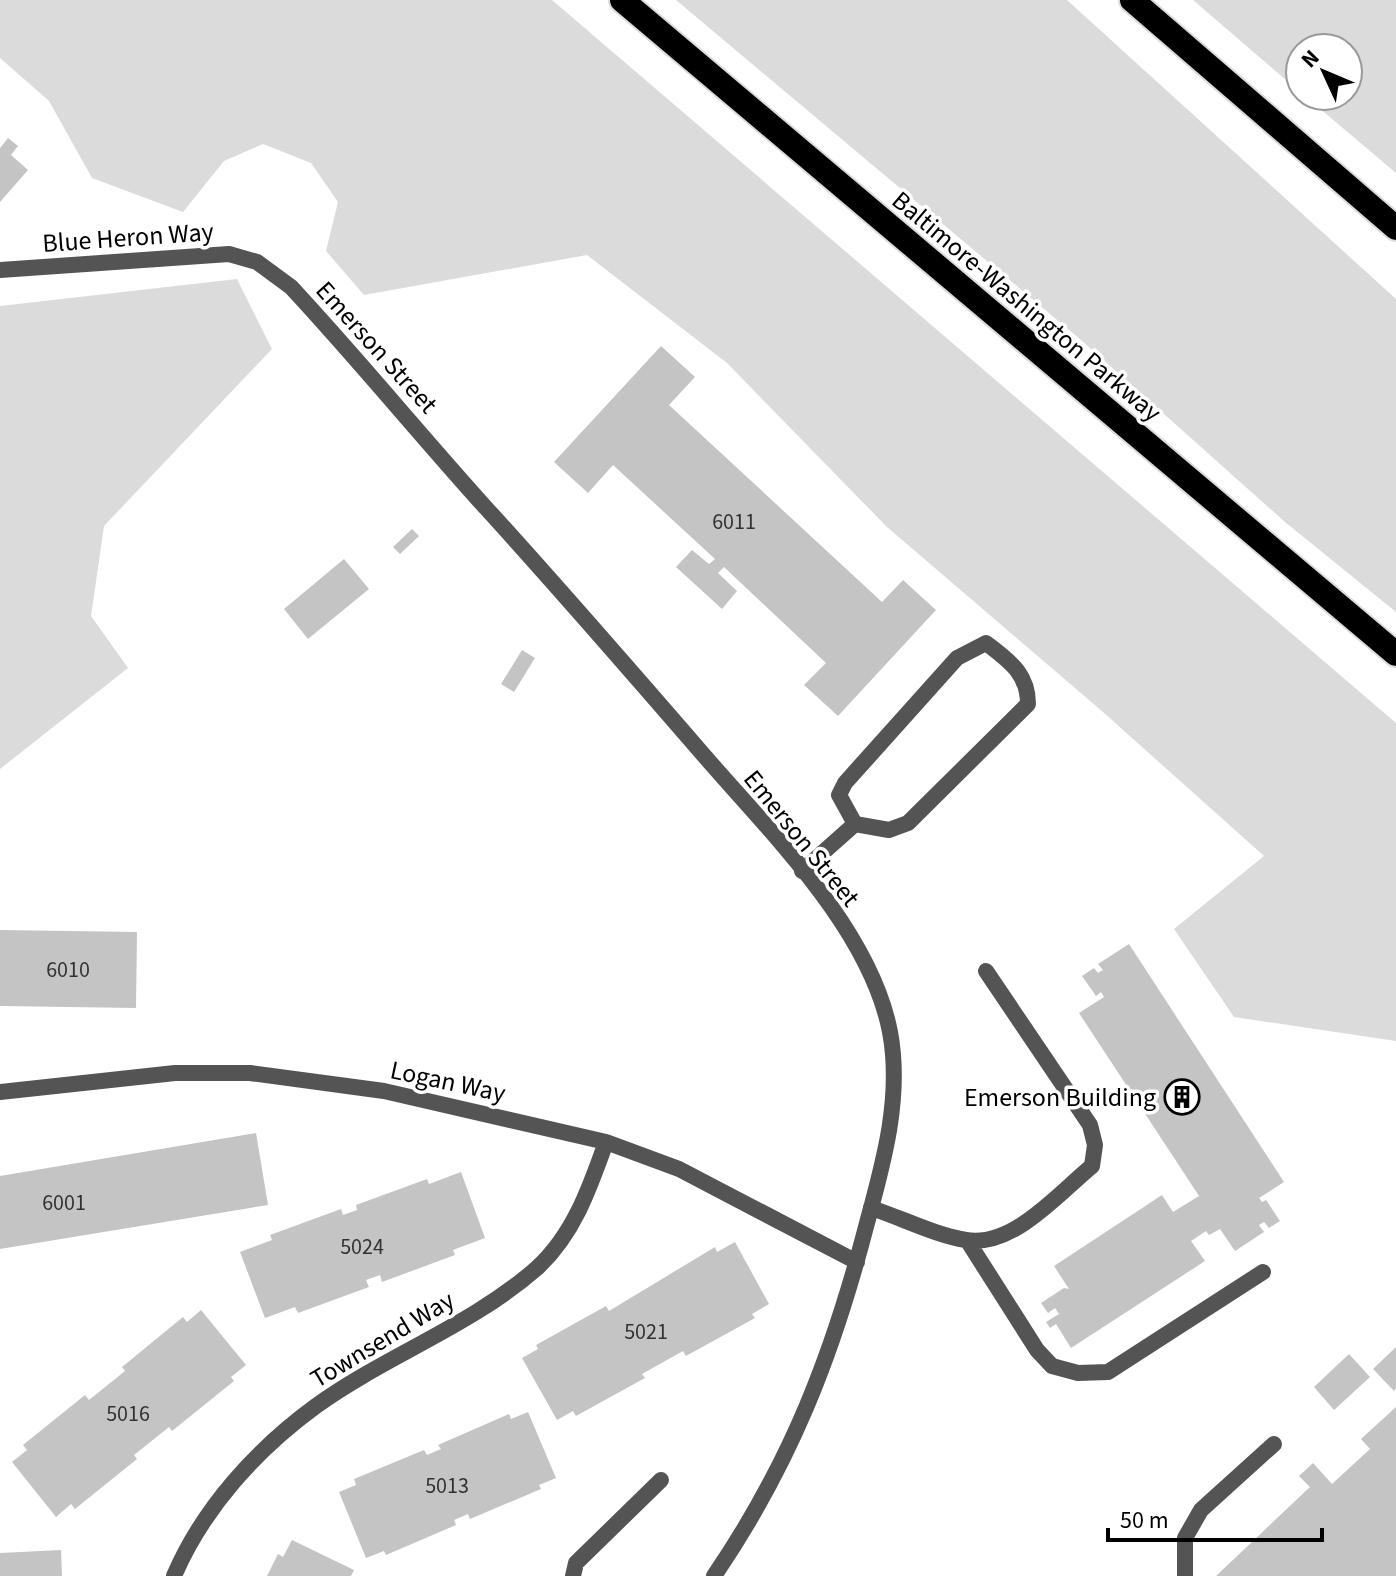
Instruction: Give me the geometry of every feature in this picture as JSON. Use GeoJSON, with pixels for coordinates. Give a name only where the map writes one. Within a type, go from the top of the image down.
{"type":"FeatureCollection","features":[{"type":"Feature","properties":{"kind":"highway","name":"Baltimore-Washington Parkway"},"geometry":{"type":"LineString","coordinates":[[622,0],[1396,654]]}},
{"type":"Feature","properties":{"kind":"highway"},"geometry":{"type":"LineString","coordinates":[[1132,0],[1396,228]]}},
{"type":"Feature","properties":{"kind":"street","name":"Blue Heron Way"},"geometry":{"type":"LineString","coordinates":[[0,270],[229,254],[257,262]]}},
{"type":"Feature","properties":{"kind":"street","name":"Emerson Street"},"geometry":{"type":"LineString","coordinates":[[257,262],[291,287],[320,318],[582,614],[802,871],[857,949],[874,981],[890,1032],[893,1079],[890,1126],[857,1262],[826,1360],[794,1442],[754,1517],[714,1576]]}},
{"type":"Feature","properties":{"kind":"street"},"geometry":{"type":"LineString","coordinates":[[986,643],[1018,668],[1028,686],[1028,704],[908,823],[889,830],[855,824],[839,795],[845,783],[957,658],[986,643]]}},
{"type":"Feature","properties":{"kind":"street"},"geometry":{"type":"LineString","coordinates":[[802,871],[855,824]]}},
{"type":"Feature","properties":{"kind":"street"},"geometry":{"type":"LineString","coordinates":[[871,1208],[967,1240],[993,1240],[1016,1228],[1092,1166],[1095,1145],[1090,1125],[986,971]]}},
{"type":"Feature","properties":{"kind":"street","name":"Logan Way"},"geometry":{"type":"LineString","coordinates":[[0,1092],[175,1073],[250,1073],[384,1091],[606,1142],[679,1169],[857,1262]]}},
{"type":"Feature","properties":{"kind":"street","name":"Townsend Way"},"geometry":{"type":"LineString","coordinates":[[174,1576],[213,1508],[259,1454],[317,1405],[429,1341],[538,1267],[565,1235],[587,1197],[606,1142]]}},
{"type":"Feature","properties":{"kind":"street"},"geometry":{"type":"LineString","coordinates":[[967,1240],[1037,1350],[1052,1366],[1078,1373],[1108,1372],[1263,1272]]}},
{"type":"Feature","properties":{"kind":"street"},"geometry":{"type":"LineString","coordinates":[[1185,1576],[1185,1538],[1201,1510],[1274,1444]]}},
{"type":"Feature","properties":{"kind":"street"},"geometry":{"type":"LineString","coordinates":[[573,1576],[576,1563],[661,1480]]}},
{"type":"Feature","properties":{"kind":"shaded area"},"geometry":{"type":"Polygon","coordinates":[[[0,0],[552,0],[1396,723],[1396,1041],[1234,1017],[1174,929],[1264,856],[1103,712],[887,527],[727,363],[587,255],[364,295],[326,251],[338,202],[311,163],[263,144],[224,161],[183,212],[92,178],[49,101],[0,58],[0,0]]]}},
{"type":"Feature","properties":{"kind":"shaded area"},"geometry":{"type":"Polygon","coordinates":[[[676,0],[1067,0],[1396,299],[1396,612],[1285,522],[1081,340],[676,0]]]}},
{"type":"Feature","properties":{"kind":"shaded area"},"geometry":{"type":"Polygon","coordinates":[[[1193,0],[1396,0],[1396,173],[1324,112],[1364,112],[1364,32],[1284,32],[1284,78],[1193,0]]]}},
{"type":"Feature","properties":{"kind":"shaded area"},"geometry":{"type":"Polygon","coordinates":[[[237,279],[272,349],[104,526],[91,616],[128,668],[0,769],[0,306],[237,279]]]}},
{"type":"Feature","properties":{"kind":"building"},"geometry":{"type":"Polygon","coordinates":[[[8,138],[18,146],[11,155],[28,170],[0,202],[0,148],[8,138]]]}},
{"type":"Feature","properties":{"kind":"building"},"geometry":{"type":"Polygon","coordinates":[[[661,346],[695,377],[669,405],[882,602],[903,580],[936,610],[838,716],[804,685],[826,663],[724,567],[718,573],[737,591],[722,609],[676,567],[692,550],[709,564],[715,559],[613,465],[588,493],[554,462],[661,346]]]}},
{"type":"Feature","properties":{"kind":"building"},"geometry":{"type":"Polygon","coordinates":[[[412,529],[419,536],[400,554],[393,547],[412,529]]]}},
{"type":"Feature","properties":{"kind":"building"},"geometry":{"type":"Polygon","coordinates":[[[344,559],[369,589],[308,639],[284,609],[344,559]]]}},
{"type":"Feature","properties":{"kind":"building"},"geometry":{"type":"Polygon","coordinates":[[[522,650],[535,658],[514,692],[501,684],[522,650]]]}},
{"type":"Feature","properties":{"kind":"building"},"geometry":{"type":"Polygon","coordinates":[[[0,930],[137,932],[136,1008],[0,1006],[0,930]]]}},
{"type":"Feature","properties":{"kind":"building","name":"Emerson Building"},"geometry":{"type":"Polygon","coordinates":[[[1129,944],[1284,1182],[1259,1198],[1262,1202],[1266,1200],[1280,1221],[1269,1228],[1264,1222],[1259,1225],[1264,1232],[1235,1251],[1220,1229],[1209,1235],[1206,1231],[1191,1241],[1205,1261],[1071,1348],[1056,1324],[1050,1328],[1046,1322],[1059,1314],[1055,1308],[1048,1313],[1041,1303],[1064,1288],[1069,1289],[1054,1266],[1162,1195],[1173,1212],[1199,1196],[1079,1013],[1104,997],[1101,992],[1096,996],[1082,976],[1094,968],[1098,973],[1103,970],[1098,964],[1129,944]]]}},
{"type":"Feature","properties":{"kind":"building"},"geometry":{"type":"Polygon","coordinates":[[[256,1133],[268,1205],[0,1249],[0,1176],[256,1133]]]}},
{"type":"Feature","properties":{"kind":"building"},"geometry":{"type":"Polygon","coordinates":[[[461,1172],[485,1238],[453,1250],[455,1255],[382,1282],[380,1275],[366,1280],[369,1287],[298,1313],[295,1307],[265,1318],[240,1252],[272,1240],[270,1235],[341,1209],[343,1215],[357,1210],[356,1205],[427,1179],[429,1184],[461,1172]]]}},
{"type":"Feature","properties":{"kind":"building"},"geometry":{"type":"Polygon","coordinates":[[[735,1242],[769,1304],[752,1314],[755,1318],[686,1356],[683,1351],[642,1374],[645,1378],[576,1416],[573,1411],[557,1420],[522,1358],[538,1349],[536,1345],[606,1306],[609,1311],[715,1247],[717,1252],[735,1242]]]}},
{"type":"Feature","properties":{"kind":"building"},"geometry":{"type":"Polygon","coordinates":[[[201,1310],[246,1365],[231,1377],[234,1381],[172,1431],[169,1427],[134,1455],[137,1459],[75,1509],[71,1504],[56,1517],[12,1462],[27,1450],[23,1445],[85,1395],[89,1400],[125,1371],[122,1367],[183,1317],[187,1322],[201,1310]]]}},
{"type":"Feature","properties":{"kind":"building"},"geometry":{"type":"Polygon","coordinates":[[[1396,1347],[1396,1388],[1394,1391],[1373,1369],[1396,1347]]]}},
{"type":"Feature","properties":{"kind":"building"},"geometry":{"type":"Polygon","coordinates":[[[1349,1354],[1370,1377],[1334,1410],[1314,1387],[1349,1354]]]}},
{"type":"Feature","properties":{"kind":"building"},"geometry":{"type":"Polygon","coordinates":[[[1396,1407],[1396,1576],[1216,1576],[1310,1487],[1299,1476],[1313,1463],[1332,1484],[1370,1449],[1361,1439],[1396,1407]]]}},
{"type":"Feature","properties":{"kind":"building"},"geometry":{"type":"Polygon","coordinates":[[[528,1412],[556,1478],[539,1485],[541,1489],[470,1519],[468,1514],[454,1520],[456,1525],[386,1555],[384,1551],[366,1558],[339,1492],[356,1485],[354,1479],[424,1450],[427,1455],[441,1449],[438,1445],[509,1414],[511,1419],[528,1412]]]}},
{"type":"Feature","properties":{"kind":"building"},"geometry":{"type":"Polygon","coordinates":[[[292,1540],[354,1570],[351,1576],[267,1576],[278,1554],[283,1557],[292,1540]]]}},
{"type":"Feature","properties":{"kind":"building"},"geometry":{"type":"Polygon","coordinates":[[[61,1550],[62,1576],[0,1576],[0,1553],[61,1550]]]}},
{"type":"Feature","properties":{"kind":"place","name":"Emerson Building"},"geometry":{"type":"Point","coordinates":[1182,1097]}}]}
